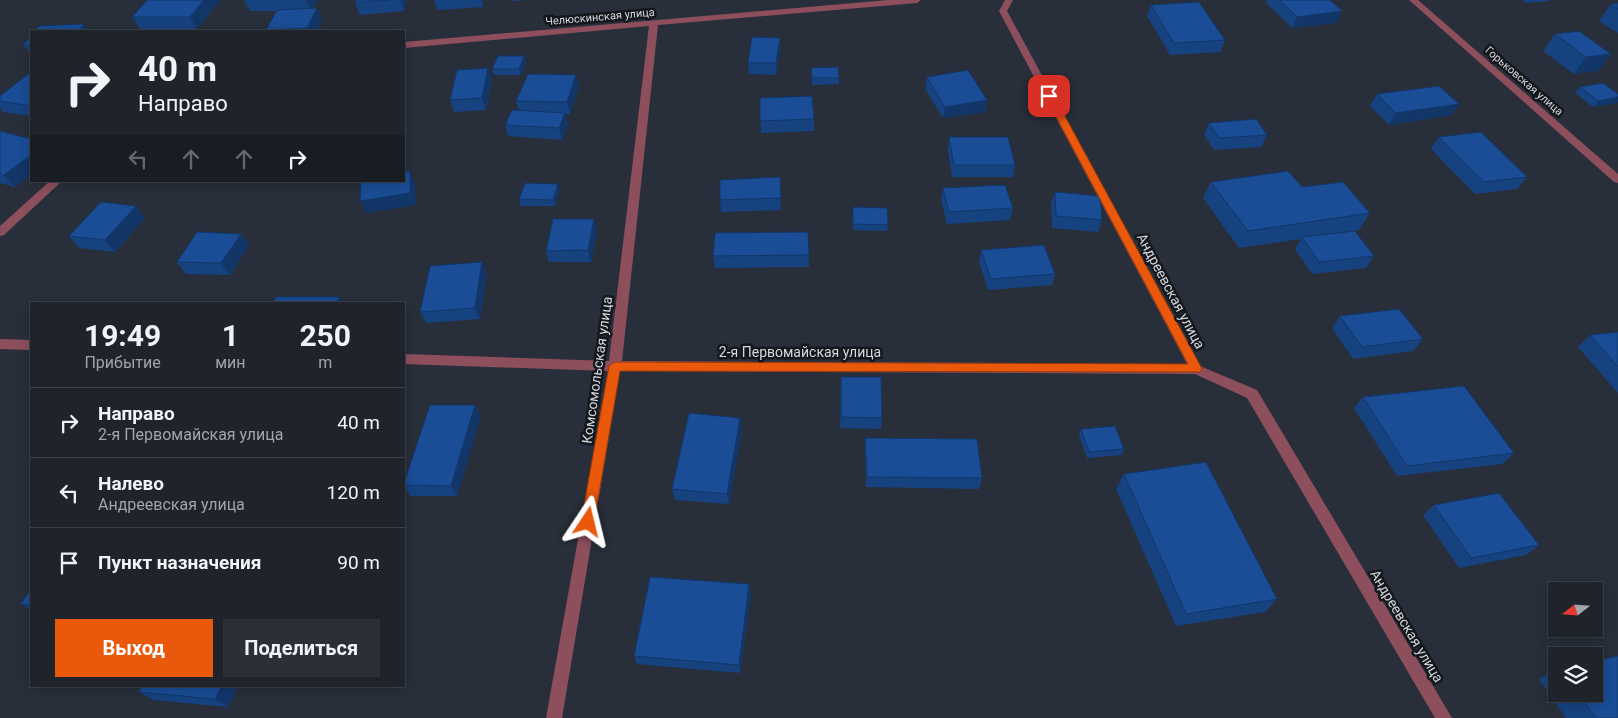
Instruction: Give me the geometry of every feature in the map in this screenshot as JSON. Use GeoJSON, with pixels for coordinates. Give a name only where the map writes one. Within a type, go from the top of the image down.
{"type":"FeatureCollection","features":[{"type":"Feature","properties":{"kind":"street","name":"Челюскинская улица"},"geometry":{"type":"LineString","coordinates":[[405,45],[917,0]]}},
{"type":"Feature","properties":{"kind":"street","name":"Андреевская улица"},"geometry":{"type":"LineString","coordinates":[[1009,0],[1003,11],[1196,369],[1252,394],[1444,718]]}},
{"type":"Feature","properties":{"kind":"street","name":"Горьковская улица"},"geometry":{"type":"LineString","coordinates":[[1413,0],[1618,180]]}},
{"type":"Feature","properties":{"kind":"street","name":"Комсомольская улица"},"geometry":{"type":"LineString","coordinates":[[554,718],[615,366],[654,23]]}},
{"type":"Feature","properties":{"kind":"street"},"geometry":{"type":"LineString","coordinates":[[1,229],[56,182]]}},
{"type":"Feature","properties":{"kind":"street"},"geometry":{"type":"LineString","coordinates":[[0,344],[30,345]]}},
{"type":"Feature","properties":{"kind":"street","name":"2-я Первомайская улица"},"geometry":{"type":"LineString","coordinates":[[405,358],[615,366],[1196,369]]}},
{"type":"Feature","properties":{"kind":"building"},"geometry":{"type":"Polygon","coordinates":[[[147,0],[204,0],[190,17],[132,17],[147,0]]]}},
{"type":"Feature","properties":{"kind":"building"},"geometry":{"type":"Polygon","coordinates":[[[356,0],[389,0],[355,3],[356,0]]]}},
{"type":"Feature","properties":{"kind":"building"},"geometry":{"type":"Polygon","coordinates":[[[1280,0],[1330,0],[1342,11],[1297,17],[1280,0]]]}},
{"type":"Feature","properties":{"kind":"building"},"geometry":{"type":"Polygon","coordinates":[[[1199,2],[1225,40],[1174,43],[1151,5],[1199,2]]]}},
{"type":"Feature","properties":{"kind":"building"},"geometry":{"type":"Polygon","coordinates":[[[1618,3],[1618,9],[1611,4],[1618,3]]]}},
{"type":"Feature","properties":{"kind":"building"},"geometry":{"type":"Polygon","coordinates":[[[317,8],[307,28],[266,30],[277,10],[317,8]]]}},
{"type":"Feature","properties":{"kind":"building"},"geometry":{"type":"Polygon","coordinates":[[[84,24],[79,30],[36,30],[39,26],[84,24]]]}},
{"type":"Feature","properties":{"kind":"building"},"geometry":{"type":"Polygon","coordinates":[[[1579,31],[1611,54],[1586,57],[1555,34],[1579,31]]]}},
{"type":"Feature","properties":{"kind":"building"},"geometry":{"type":"Polygon","coordinates":[[[30,36],[30,45],[23,45],[30,36]]]}},
{"type":"Feature","properties":{"kind":"building"},"geometry":{"type":"Polygon","coordinates":[[[752,37],[780,38],[776,63],[748,63],[752,37]]]}},
{"type":"Feature","properties":{"kind":"building"},"geometry":{"type":"Polygon","coordinates":[[[498,56],[524,56],[519,69],[492,69],[498,56]]]}},
{"type":"Feature","properties":{"kind":"building"},"geometry":{"type":"Polygon","coordinates":[[[838,67],[839,78],[812,78],[811,68],[838,67]]]}},
{"type":"Feature","properties":{"kind":"building"},"geometry":{"type":"Polygon","coordinates":[[[488,68],[482,98],[450,100],[457,70],[488,68]]]}},
{"type":"Feature","properties":{"kind":"building"},"geometry":{"type":"Polygon","coordinates":[[[968,70],[987,100],[945,107],[927,77],[968,70]]]}},
{"type":"Feature","properties":{"kind":"building"},"geometry":{"type":"Polygon","coordinates":[[[30,73],[30,106],[0,101],[0,96],[30,73]]]}},
{"type":"Feature","properties":{"kind":"building"},"geometry":{"type":"Polygon","coordinates":[[[528,74],[576,75],[567,102],[516,101],[528,74]]]}},
{"type":"Feature","properties":{"kind":"building"},"geometry":{"type":"Polygon","coordinates":[[[1603,83],[1618,94],[1618,97],[1598,101],[1580,87],[1603,83]]]}},
{"type":"Feature","properties":{"kind":"building"},"geometry":{"type":"Polygon","coordinates":[[[1439,86],[1459,104],[1396,113],[1377,94],[1439,86]]]}},
{"type":"Feature","properties":{"kind":"building"},"geometry":{"type":"Polygon","coordinates":[[[812,96],[814,119],[760,121],[760,98],[812,96]]]}},
{"type":"Feature","properties":{"kind":"building"},"geometry":{"type":"Polygon","coordinates":[[[512,110],[565,113],[559,128],[505,125],[512,110]]]}},
{"type":"Feature","properties":{"kind":"building"},"geometry":{"type":"Polygon","coordinates":[[[1256,119],[1267,135],[1219,138],[1209,123],[1256,119]]]}},
{"type":"Feature","properties":{"kind":"building"},"geometry":{"type":"Polygon","coordinates":[[[0,131],[30,139],[30,156],[4,175],[0,174],[0,131]]]}},
{"type":"Feature","properties":{"kind":"building"},"geometry":{"type":"Polygon","coordinates":[[[1481,132],[1527,177],[1484,182],[1439,137],[1481,132]]]}},
{"type":"Feature","properties":{"kind":"building"},"geometry":{"type":"Polygon","coordinates":[[[949,137],[1008,137],[1015,165],[954,165],[949,137]]]}},
{"type":"Feature","properties":{"kind":"building"},"geometry":{"type":"Polygon","coordinates":[[[410,171],[410,193],[360,201],[361,182],[405,182],[405,172],[410,171]]]}},
{"type":"Feature","properties":{"kind":"building"},"geometry":{"type":"Polygon","coordinates":[[[1288,171],[1302,187],[1343,182],[1370,213],[1248,231],[1211,182],[1288,171]]]}},
{"type":"Feature","properties":{"kind":"building"},"geometry":{"type":"Polygon","coordinates":[[[780,177],[781,198],[720,200],[720,180],[780,177]]]}},
{"type":"Feature","properties":{"kind":"building"},"geometry":{"type":"Polygon","coordinates":[[[525,183],[558,184],[553,200],[519,199],[525,183]]]}},
{"type":"Feature","properties":{"kind":"building"},"geometry":{"type":"Polygon","coordinates":[[[1005,185],[1013,208],[949,212],[943,188],[1005,185]]]}},
{"type":"Feature","properties":{"kind":"building"},"geometry":{"type":"Polygon","coordinates":[[[1055,192],[1100,196],[1102,220],[1056,216],[1055,192]]]}},
{"type":"Feature","properties":{"kind":"building"},"geometry":{"type":"Polygon","coordinates":[[[101,202],[136,206],[105,240],[69,236],[101,202]]]}},
{"type":"Feature","properties":{"kind":"building"},"geometry":{"type":"Polygon","coordinates":[[[853,207],[887,208],[888,225],[853,224],[853,207]]]}},
{"type":"Feature","properties":{"kind":"building"},"geometry":{"type":"Polygon","coordinates":[[[553,219],[594,219],[588,250],[546,251],[553,219]]]}},
{"type":"Feature","properties":{"kind":"building"},"geometry":{"type":"Polygon","coordinates":[[[1355,231],[1374,256],[1319,262],[1302,237],[1355,231]]]}},
{"type":"Feature","properties":{"kind":"building"},"geometry":{"type":"Polygon","coordinates":[[[197,232],[241,234],[221,263],[177,262],[197,232]]]}},
{"type":"Feature","properties":{"kind":"building"},"geometry":{"type":"Polygon","coordinates":[[[808,232],[809,255],[713,256],[715,233],[808,232]]]}},
{"type":"Feature","properties":{"kind":"building"},"geometry":{"type":"Polygon","coordinates":[[[1044,245],[1055,274],[991,279],[981,250],[1044,245]]]}},
{"type":"Feature","properties":{"kind":"building"},"geometry":{"type":"Polygon","coordinates":[[[482,262],[475,308],[420,312],[430,266],[482,262]]]}},
{"type":"Feature","properties":{"kind":"building"},"geometry":{"type":"Polygon","coordinates":[[[276,297],[339,297],[337,302],[274,302],[276,297]]]}},
{"type":"Feature","properties":{"kind":"building"},"geometry":{"type":"Polygon","coordinates":[[[1399,309],[1423,339],[1362,347],[1340,316],[1399,309]]]}},
{"type":"Feature","properties":{"kind":"building"},"geometry":{"type":"Polygon","coordinates":[[[1618,332],[1618,367],[1590,335],[1618,332]]]}},
{"type":"Feature","properties":{"kind":"building"},"geometry":{"type":"Polygon","coordinates":[[[841,377],[881,377],[882,418],[841,417],[841,377]]]}},
{"type":"Feature","properties":{"kind":"building"},"geometry":{"type":"Polygon","coordinates":[[[1464,386],[1514,453],[1407,466],[1363,397],[1464,386]]]}},
{"type":"Feature","properties":{"kind":"building"},"geometry":{"type":"Polygon","coordinates":[[[430,405],[475,405],[451,486],[405,485],[430,405]]]}},
{"type":"Feature","properties":{"kind":"building"},"geometry":{"type":"Polygon","coordinates":[[[689,413],[740,418],[727,494],[672,489],[689,413]]]}},
{"type":"Feature","properties":{"kind":"building"},"geometry":{"type":"Polygon","coordinates":[[[1115,426],[1124,449],[1089,452],[1081,429],[1115,426]]]}},
{"type":"Feature","properties":{"kind":"building"},"geometry":{"type":"Polygon","coordinates":[[[865,438],[977,439],[982,478],[867,477],[865,438]]]}},
{"type":"Feature","properties":{"kind":"building"},"geometry":{"type":"Polygon","coordinates":[[[1206,462],[1277,599],[1186,614],[1124,474],[1206,462]]]}},
{"type":"Feature","properties":{"kind":"building"},"geometry":{"type":"Polygon","coordinates":[[[1499,493],[1539,545],[1471,558],[1434,505],[1499,493]]]}},
{"type":"Feature","properties":{"kind":"building"},"geometry":{"type":"Polygon","coordinates":[[[650,577],[749,584],[739,665],[634,656],[650,577]]]}},
{"type":"Feature","properties":{"kind":"building"},"geometry":{"type":"Polygon","coordinates":[[[30,590],[30,605],[21,604],[30,590]]]}},
{"type":"Feature","properties":{"kind":"building"},"geometry":{"type":"Polygon","coordinates":[[[1618,656],[1618,718],[1596,718],[1584,702],[1603,702],[1603,659],[1618,656]]]}},
{"type":"Feature","properties":{"kind":"building"},"geometry":{"type":"Polygon","coordinates":[[[142,687],[221,687],[215,699],[139,692],[142,687]]]}},
{"type":"Feature","properties":{"kind":"route"},"geometry":{"type":"LineString","coordinates":[[588,522],[615,366],[1196,369],[1049,96]]}}]}
